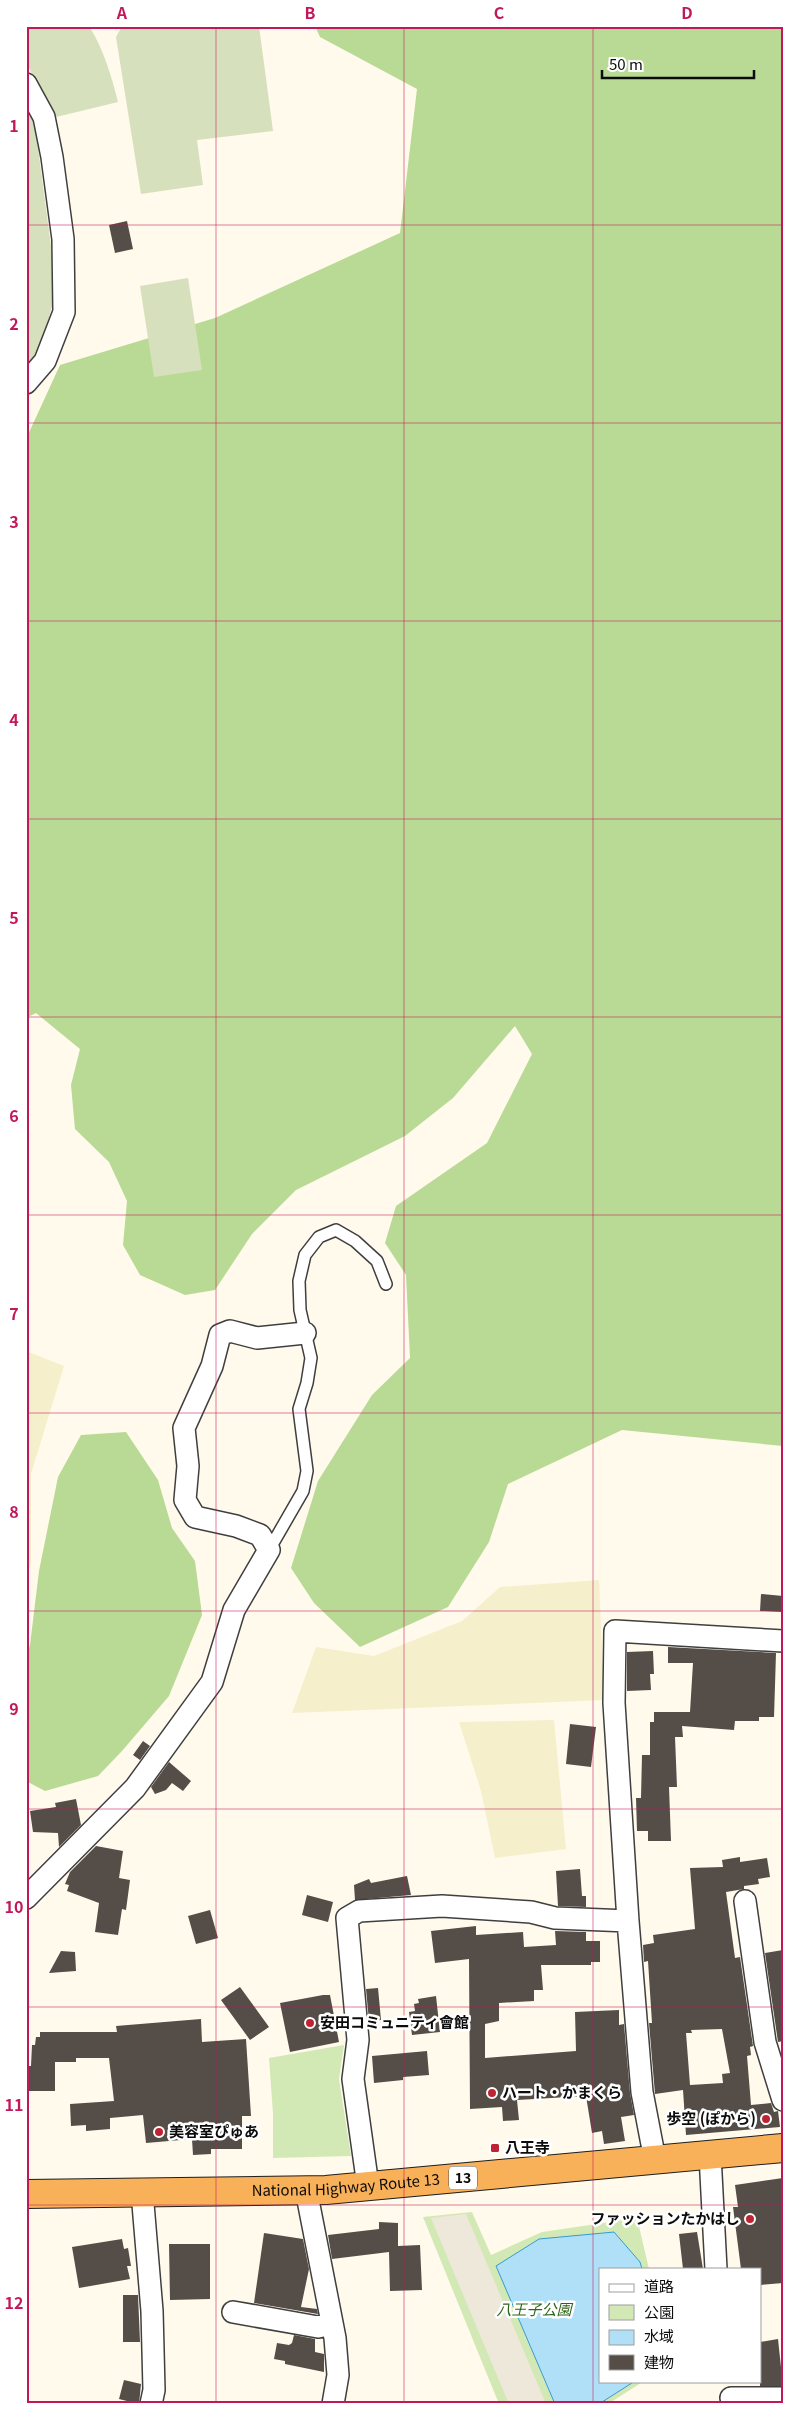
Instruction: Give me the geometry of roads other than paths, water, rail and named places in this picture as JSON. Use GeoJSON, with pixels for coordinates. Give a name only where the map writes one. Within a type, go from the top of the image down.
{"type":"FeatureCollection","features":[{"type":"Feature","properties":{"kind":"highway","name":"National Highway Route 13"},"geometry":{"type":"LineString","coordinates":[[26,2194],[306,2190],[783,2148]]}},
{"type":"Feature","properties":{"kind":"street"},"geometry":{"type":"LineString","coordinates":[[26,84],[44,117],[52,157],[63,239],[64,312],[45,361],[26,383]]}},
{"type":"Feature","properties":{"kind":"street"},"geometry":{"type":"LineString","coordinates":[[26,1898],[136,1788],[212,1682],[234,1610],[269,1550],[260,1535],[236,1526],[195,1517],[185,1500],[188,1466],[184,1428],[212,1366],[220,1335],[230,1331],[257,1338],[306,1333]]}},
{"type":"Feature","properties":{"kind":"street"},"geometry":{"type":"LineString","coordinates":[[654,2160],[642,2092],[628,1921],[614,1703],[615,1631],[783,1641]]}},
{"type":"Feature","properties":{"kind":"street"},"geometry":{"type":"LineString","coordinates":[[744,1901],[765,2042],[778,2057],[783,2100]]}},
{"type":"Feature","properties":{"kind":"street"},"geometry":{"type":"LineString","coordinates":[[368,2186],[353,2078],[358,2040],[347,1918],[359,1911],[442,1906],[531,1912],[555,1918],[628,1921]]}},
{"type":"Feature","properties":{"kind":"street"},"geometry":{"type":"LineString","coordinates":[[710,2155],[716,2268]]}},
{"type":"Feature","properties":{"kind":"street"},"geometry":{"type":"LineString","coordinates":[[306,2190],[332,2324],[338,2375],[332,2404]]}},
{"type":"Feature","properties":{"kind":"street"},"geometry":{"type":"LineString","coordinates":[[142,2192],[152,2311],[154,2390],[151,2404]]}},
{"type":"Feature","properties":{"kind":"street"},"geometry":{"type":"LineString","coordinates":[[233,2312],[318,2327],[332,2324]]}},
{"type":"Feature","properties":{"kind":"street"},"geometry":{"type":"LineString","coordinates":[[730,2394],[783,2398]]}},
{"type":"Feature","properties":{"kind":"lane"},"geometry":{"type":"LineString","coordinates":[[269,1550],[304,1491],[307,1471],[298,1409],[307,1383],[311,1358],[300,1310],[299,1281],[305,1255],[319,1237],[336,1230],[355,1241],[377,1261],[386,1284]]}},
{"type":"Feature","properties":{"kind":"water"},"geometry":{"type":"Polygon","coordinates":[[[614,2232],[640,2262],[642,2268],[599,2268],[599,2382],[633,2382],[599,2404],[555,2404],[496,2266],[539,2239],[614,2232]]]}},
{"type":"Feature","properties":{"kind":"place","name":"安田コミュニティ會館"},"geometry":{"type":"Point","coordinates":[310,2023]}},
{"type":"Feature","properties":{"kind":"place","name":"ハート・かまくら"},"geometry":{"type":"Point","coordinates":[492,2093]}},
{"type":"Feature","properties":{"kind":"place","name":"歩空 (ぽから)"},"geometry":{"type":"Point","coordinates":[766,2119]}},
{"type":"Feature","properties":{"kind":"place","name":"美容室ぴゅあ"},"geometry":{"type":"Point","coordinates":[159,2132]}},
{"type":"Feature","properties":{"kind":"place","name":"八王寺"},"geometry":{"type":"Point","coordinates":[495,2148]}},
{"type":"Feature","properties":{"kind":"place","name":"ファッションたかはし"},"geometry":{"type":"Point","coordinates":[750,2219]}},
{"type":"Feature","properties":{"kind":"park label","name":"八王子公園"},"geometry":{"type":"Point","coordinates":[534,2310]}}]}
